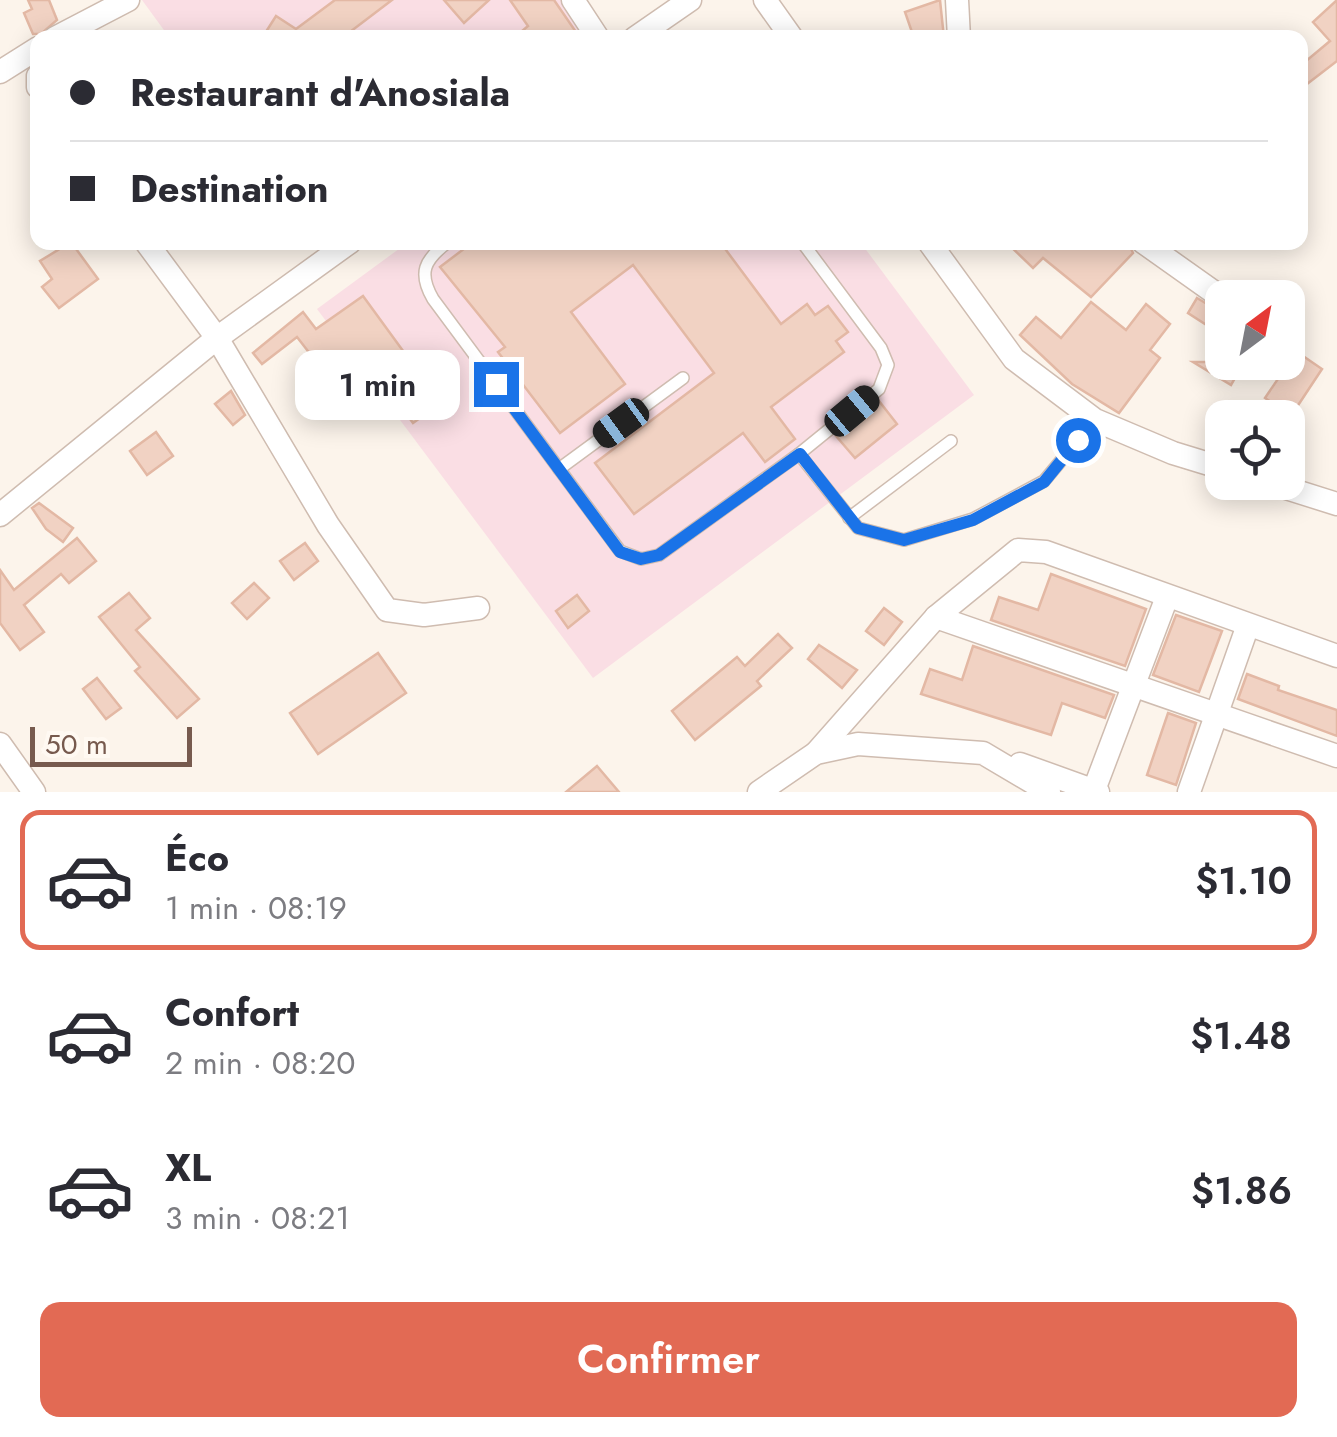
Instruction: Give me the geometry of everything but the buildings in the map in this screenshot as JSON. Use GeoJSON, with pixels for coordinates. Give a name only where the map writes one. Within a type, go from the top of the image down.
{"type":"FeatureCollection","features":[{"type":"Feature","properties":{"kind":"street"},"geometry":{"type":"LineString","coordinates":[[70,30],[128,0]]}},
{"type":"Feature","properties":{"kind":"street"},"geometry":{"type":"LineString","coordinates":[[573,0],[593,30]]}},
{"type":"Feature","properties":{"kind":"street"},"geometry":{"type":"LineString","coordinates":[[647,30],[690,0]]}},
{"type":"Feature","properties":{"kind":"street"},"geometry":{"type":"LineString","coordinates":[[957,0],[959,30]]}},
{"type":"Feature","properties":{"kind":"street"},"geometry":{"type":"LineString","coordinates":[[768,1],[787,30]]}},
{"type":"Feature","properties":{"kind":"street"},"geometry":{"type":"LineString","coordinates":[[0,72],[30,53]]}},
{"type":"Feature","properties":{"kind":"street"},"geometry":{"type":"LineString","coordinates":[[152,250],[217,338],[328,525],[387,610],[424,614],[478,608]]}},
{"type":"Feature","properties":{"kind":"street"},"geometry":{"type":"LineString","coordinates":[[0,516],[217,338],[339,250]]}},
{"type":"Feature","properties":{"kind":"street"},"geometry":{"type":"LineString","coordinates":[[934,250],[1014,359],[1095,420],[1205,463]]}},
{"type":"Feature","properties":{"kind":"street"},"geometry":{"type":"LineString","coordinates":[[1154,250],[1205,286]]}},
{"type":"Feature","properties":{"kind":"street"},"geometry":{"type":"LineString","coordinates":[[1305,494],[1337,504]]}},
{"type":"Feature","properties":{"kind":"street"},"geometry":{"type":"LineString","coordinates":[[759,792],[816,753],[936,617],[1018,550],[1046,552],[1337,656]]}},
{"type":"Feature","properties":{"kind":"street"},"geometry":{"type":"LineString","coordinates":[[816,753],[858,744],[983,753],[1096,791],[1131,686],[1168,596]]}},
{"type":"Feature","properties":{"kind":"street"},"geometry":{"type":"LineString","coordinates":[[936,617],[1337,756]]}},
{"type":"Feature","properties":{"kind":"street"},"geometry":{"type":"LineString","coordinates":[[1189,792],[1248,626]]}},
{"type":"Feature","properties":{"kind":"street"},"geometry":{"type":"LineString","coordinates":[[0,744],[34,792]]}},
{"type":"Feature","properties":{"kind":"street"},"geometry":{"type":"LineString","coordinates":[[983,753],[1049,792]]}},
{"type":"Feature","properties":{"kind":"lane"},"geometry":{"type":"LineString","coordinates":[[437,250],[423,268],[424,282],[620,552],[641,559],[659,555],[800,454],[878,389],[888,365],[882,348],[808,250]]}},
{"type":"Feature","properties":{"kind":"lane"},"geometry":{"type":"LineString","coordinates":[[559,469],[683,378]]}},
{"type":"Feature","properties":{"kind":"lane"},"geometry":{"type":"LineString","coordinates":[[800,454],[858,528],[904,540],[973,520],[1044,482],[1095,420]]}},
{"type":"Feature","properties":{"kind":"lane"},"geometry":{"type":"LineString","coordinates":[[849,518],[952,441]]}},
{"type":"Feature","properties":{"kind":"shaded area"},"geometry":{"type":"Polygon","coordinates":[[[142,0],[562,0],[584,30],[164,30],[142,0]]]}},
{"type":"Feature","properties":{"kind":"shaded area"},"geometry":{"type":"Polygon","coordinates":[[[397,250],[866,250],[974,395],[593,678],[317,309],[397,250]]]}},
{"type":"Feature","properties":{"kind":"route"},"geometry":{"type":"LineString","coordinates":[[496,384],[620,552],[641,559],[659,555],[800,454],[858,528],[904,540],[973,520],[1044,482],[1078,440]]}}]}
